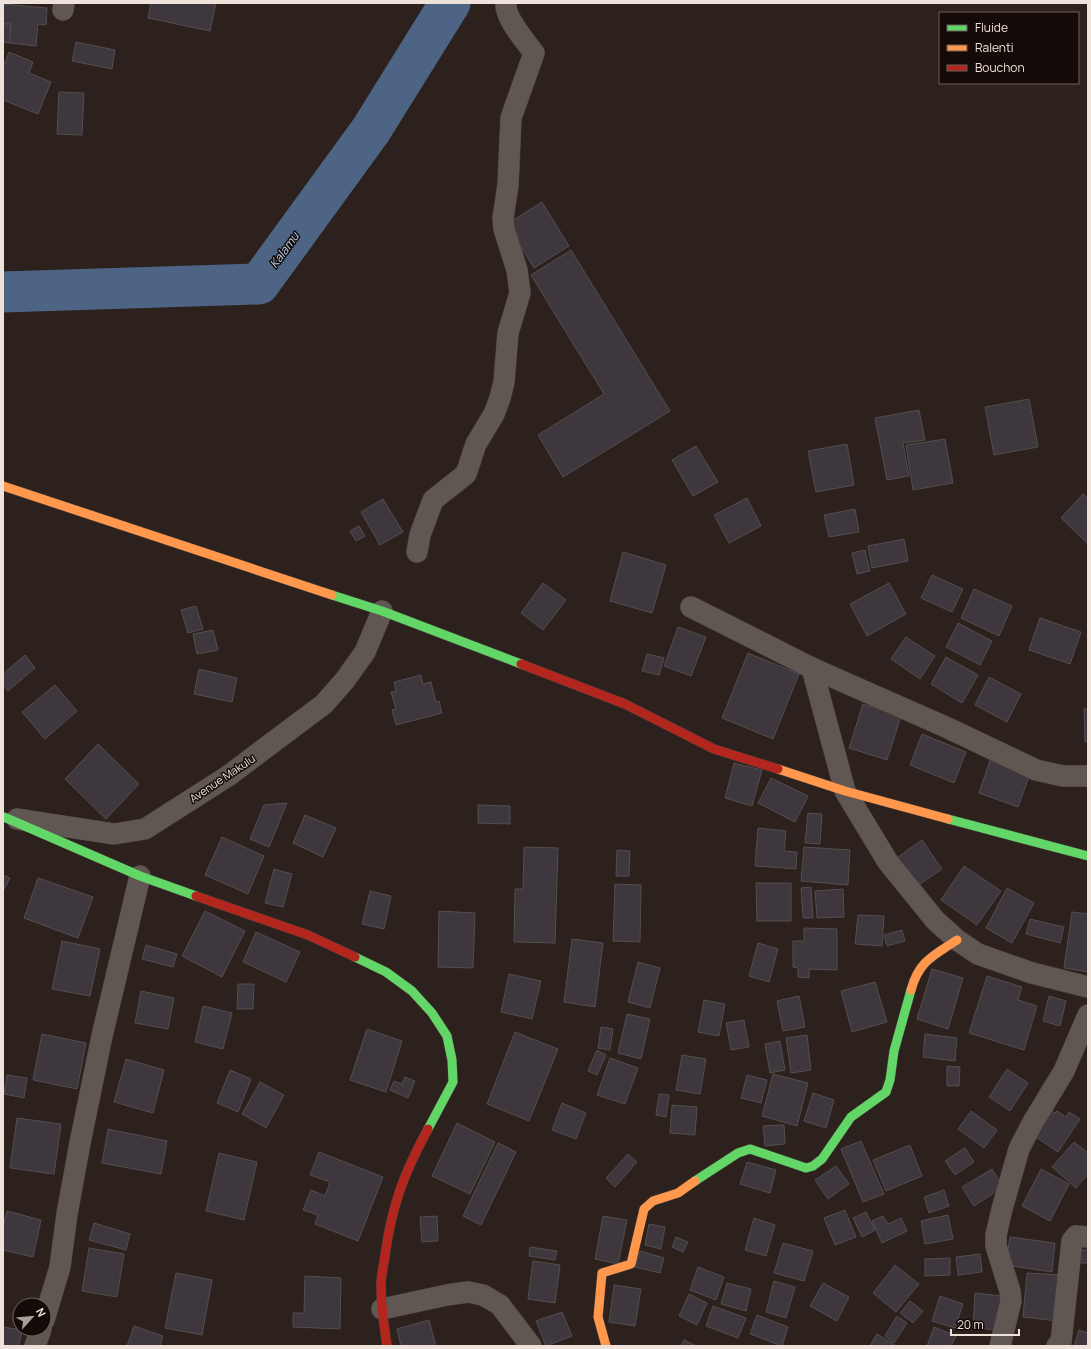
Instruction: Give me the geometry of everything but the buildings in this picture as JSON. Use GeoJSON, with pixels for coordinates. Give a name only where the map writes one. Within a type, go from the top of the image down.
{"type":"FeatureCollection","features":[{"type":"Feature","properties":{"kind":"street"},"geometry":{"type":"LineString","coordinates":[[417,552],[420,535],[433,500],[466,474],[476,444],[494,414],[504,382],[508,333],[520,293],[517,270],[504,229],[503,218],[508,185],[511,118],[534,53],[505,9],[506,3]]}},
{"type":"Feature","properties":{"kind":"street"},"geometry":{"type":"LineString","coordinates":[[3,486],[382,611],[625,704],[714,749],[845,791],[1088,856]]}},
{"type":"Feature","properties":{"kind":"street"},"geometry":{"type":"LineString","coordinates":[[691,608],[812,668],[948,728],[1036,770],[1063,776],[1088,776]]}},
{"type":"Feature","properties":{"kind":"street","name":"Avenue Makulu"},"geometry":{"type":"LineString","coordinates":[[4,817],[114,834],[145,829],[228,776],[324,704],[345,680],[364,652],[382,611]]}},
{"type":"Feature","properties":{"kind":"street"},"geometry":{"type":"LineString","coordinates":[[812,668],[845,791],[888,862],[935,920],[957,940],[978,954],[1025,971],[1088,987]]}},
{"type":"Feature","properties":{"kind":"street"},"geometry":{"type":"LineString","coordinates":[[4,817],[140,876],[308,935],[386,972],[412,991],[432,1012],[447,1036],[452,1060],[453,1082],[410,1162],[400,1186],[388,1234],[381,1284],[382,1309],[387,1346]]}},
{"type":"Feature","properties":{"kind":"street"},"geometry":{"type":"LineString","coordinates":[[52,1298],[60,1267],[67,1214],[102,1036],[140,876]]}},
{"type":"Feature","properties":{"kind":"street"},"geometry":{"type":"LineString","coordinates":[[606,1346],[598,1318],[602,1273],[608,1269],[626,1268],[631,1264],[644,1209],[653,1202],[678,1193],[738,1153],[750,1149],[806,1168],[813,1166],[822,1159],[851,1117],[886,1092],[890,1080],[894,1051],[914,979],[923,964],[957,940]]}},
{"type":"Feature","properties":{"kind":"street"},"geometry":{"type":"LineString","coordinates":[[1000,1346],[1011,1301],[1010,1290],[996,1246],[996,1235],[1002,1208],[1019,1149],[1033,1122],[1064,1071],[1088,1015]]}},
{"type":"Feature","properties":{"kind":"street"},"geometry":{"type":"LineString","coordinates":[[1057,1346],[1062,1342],[1072,1241],[1076,1236],[1088,1237]]}},
{"type":"Feature","properties":{"kind":"street"},"geometry":{"type":"LineString","coordinates":[[382,1309],[468,1292],[483,1295],[500,1305],[531,1346]]}},
{"type":"Feature","properties":{"kind":"waterway","name":"Kalamu"},"geometry":{"type":"LineString","coordinates":[[3,292],[259,284],[371,130],[450,3]]}},
{"type":"Feature","properties":{"kind":"traffic: fast"},"geometry":{"type":"LineString","coordinates":[[332,595],[382,611],[521,664]]}},
{"type":"Feature","properties":{"kind":"traffic: fast"},"geometry":{"type":"LineString","coordinates":[[4,817],[140,876],[196,896]]}},
{"type":"Feature","properties":{"kind":"traffic: fast"},"geometry":{"type":"LineString","coordinates":[[948,819],[1088,856]]}},
{"type":"Feature","properties":{"kind":"traffic: fast"},"geometry":{"type":"LineString","coordinates":[[355,957],[386,972],[412,991],[432,1013],[447,1036],[452,1060],[453,1082],[428,1129]]}},
{"type":"Feature","properties":{"kind":"traffic: fast"},"geometry":{"type":"LineString","coordinates":[[695,1181],[738,1153],[750,1149],[806,1168],[813,1166],[822,1159],[851,1117],[886,1092],[890,1080],[894,1051],[911,990]]}},
{"type":"Feature","properties":{"kind":"traffic: slow"},"geometry":{"type":"LineString","coordinates":[[3,486],[332,595]]}},
{"type":"Feature","properties":{"kind":"traffic: slow"},"geometry":{"type":"LineString","coordinates":[[778,769],[845,791],[948,819]]}},
{"type":"Feature","properties":{"kind":"traffic: slow"},"geometry":{"type":"LineString","coordinates":[[911,990],[918,972],[928,960],[957,940]]}},
{"type":"Feature","properties":{"kind":"traffic: slow"},"geometry":{"type":"LineString","coordinates":[[606,1346],[598,1317],[602,1273],[631,1264],[644,1209],[653,1201],[678,1193],[695,1181]]}},
{"type":"Feature","properties":{"kind":"traffic: jam"},"geometry":{"type":"LineString","coordinates":[[521,664],[625,704],[714,749],[778,769]]}},
{"type":"Feature","properties":{"kind":"traffic: jam"},"geometry":{"type":"LineString","coordinates":[[196,896],[308,935],[355,957]]}},
{"type":"Feature","properties":{"kind":"traffic: jam"},"geometry":{"type":"LineString","coordinates":[[387,1346],[382,1308],[381,1285],[391,1220],[400,1190],[412,1160],[428,1129]]}}]}
